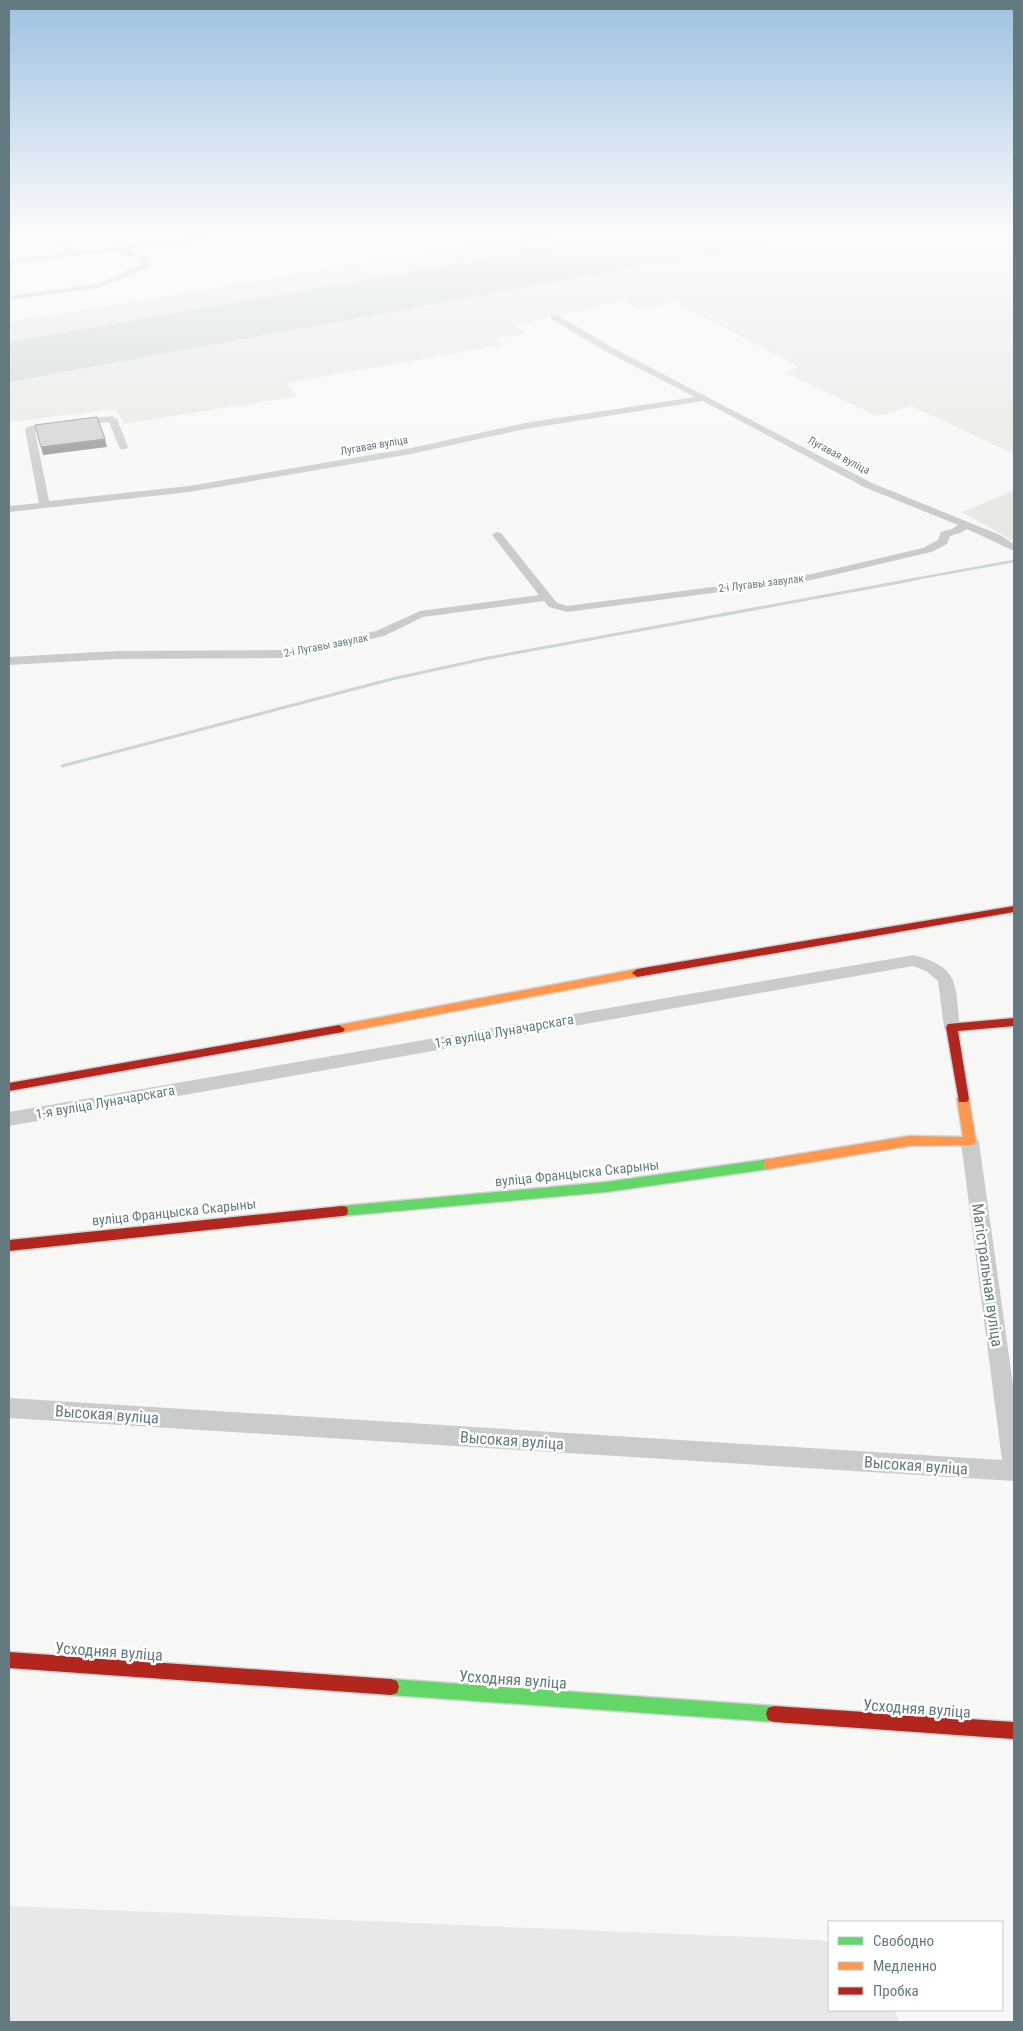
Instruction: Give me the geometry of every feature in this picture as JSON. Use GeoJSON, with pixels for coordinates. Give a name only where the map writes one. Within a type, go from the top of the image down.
{"type":"FeatureCollection","features":[{"type":"Feature","properties":{"kind":"street","name":"Лугавая вуліца"},"geometry":{"type":"LineString","coordinates":[[572,327],[612,351],[868,485],[965,524],[1014,548]]}},
{"type":"Feature","properties":{"kind":"street","name":"Лугавая вуліца"},"geometry":{"type":"LineString","coordinates":[[9,509],[189,489],[411,451],[526,426],[704,398]]}},
{"type":"Feature","properties":{"kind":"street"},"geometry":{"type":"LineString","coordinates":[[45,505],[30,430],[112,419],[123,446]]}},
{"type":"Feature","properties":{"kind":"street","name":"2-і Лугавы завулак"},"geometry":{"type":"LineString","coordinates":[[497,535],[553,606],[567,609],[812,577],[927,550],[943,542],[945,534],[954,533],[962,529],[965,524]]}},
{"type":"Feature","properties":{"kind":"street","name":"2-і Лугавы завулак"},"geometry":{"type":"LineString","coordinates":[[9,661],[116,655],[286,654],[380,634],[420,614],[548,598]]}},
{"type":"Feature","properties":{"kind":"street"},"geometry":{"type":"LineString","coordinates":[[9,1087],[320,1033],[664,969],[1014,909]]}},
{"type":"Feature","properties":{"kind":"street","name":"1-я вуліца Луначарскага"},"geometry":{"type":"LineString","coordinates":[[9,1119],[914,960],[932,968],[946,979],[952,1027]]}},
{"type":"Feature","properties":{"kind":"street"},"geometry":{"type":"LineString","coordinates":[[970,1142],[952,1027],[1014,1022]]}},
{"type":"Feature","properties":{"kind":"street","name":"вуліца Францыска Скарыны"},"geometry":{"type":"LineString","coordinates":[[9,1246],[255,1219],[606,1187],[909,1142],[970,1142]]}},
{"type":"Feature","properties":{"kind":"street","name":"Магістральная вуліца"},"geometry":{"type":"LineString","coordinates":[[970,1142],[1014,1466]]}},
{"type":"Feature","properties":{"kind":"street","name":"Высокая вуліца"},"geometry":{"type":"LineString","coordinates":[[9,1408],[1014,1471]]}},
{"type":"Feature","properties":{"kind":"street","name":"Усходняя вуліца"},"geometry":{"type":"LineString","coordinates":[[9,1660],[1014,1731]]}},
{"type":"Feature","properties":{"kind":"shaded area"},"geometry":{"type":"Polygon","coordinates":[[[9,327],[518,327],[527,333],[496,339],[502,345],[286,383],[297,396],[124,424],[116,409],[9,422],[9,327]]]}},
{"type":"Feature","properties":{"kind":"shaded area"},"geometry":{"type":"Polygon","coordinates":[[[96,327],[309,327],[9,382],[9,342],[96,327]]]}},
{"type":"Feature","properties":{"kind":"shaded area"},"geometry":{"type":"Polygon","coordinates":[[[723,327],[1014,327],[1014,454],[911,406],[877,416],[784,372],[799,367],[723,327]]]}},
{"type":"Feature","properties":{"kind":"shaded area"},"geometry":{"type":"Polygon","coordinates":[[[1014,490],[1014,541],[962,512],[1014,490]]]}},
{"type":"Feature","properties":{"kind":"shaded area"},"geometry":{"type":"Polygon","coordinates":[[[9,1906],[821,1940],[828,1942],[828,2011],[895,2011],[899,2022],[9,2022],[9,1906]]]}},
{"type":"Feature","properties":{"kind":"building"},"geometry":{"type":"Polygon","coordinates":[[[97,417],[105,439],[41,447],[35,425],[97,417]]]}},
{"type":"Feature","properties":{"kind":"waterway"},"geometry":{"type":"LineString","coordinates":[[904,581],[1014,561]]}},
{"type":"Feature","properties":{"kind":"waterway"},"geometry":{"type":"LineString","coordinates":[[62,766],[392,679],[488,658],[911,580]]}},
{"type":"Feature","properties":{"kind":"traffic: fast"},"geometry":{"type":"LineString","coordinates":[[342,1211],[606,1187],[769,1164]]}},
{"type":"Feature","properties":{"kind":"traffic: fast"},"geometry":{"type":"LineString","coordinates":[[391,1687],[774,1714]]}},
{"type":"Feature","properties":{"kind":"traffic: slow"},"geometry":{"type":"LineString","coordinates":[[339,1029],[637,973]]}},
{"type":"Feature","properties":{"kind":"traffic: slow"},"geometry":{"type":"LineString","coordinates":[[769,1164],[909,1141],[970,1142],[963,1099]]}},
{"type":"Feature","properties":{"kind":"traffic: jam"},"geometry":{"type":"LineString","coordinates":[[637,973],[1014,909]]}},
{"type":"Feature","properties":{"kind":"traffic: jam"},"geometry":{"type":"LineString","coordinates":[[963,1099],[952,1027],[1014,1022]]}},
{"type":"Feature","properties":{"kind":"traffic: jam"},"geometry":{"type":"LineString","coordinates":[[9,1087],[339,1029]]}},
{"type":"Feature","properties":{"kind":"traffic: jam"},"geometry":{"type":"LineString","coordinates":[[9,1246],[342,1211]]}},
{"type":"Feature","properties":{"kind":"traffic: jam"},"geometry":{"type":"LineString","coordinates":[[9,1660],[391,1687]]}},
{"type":"Feature","properties":{"kind":"traffic: jam"},"geometry":{"type":"LineString","coordinates":[[774,1714],[1014,1731]]}}]}
